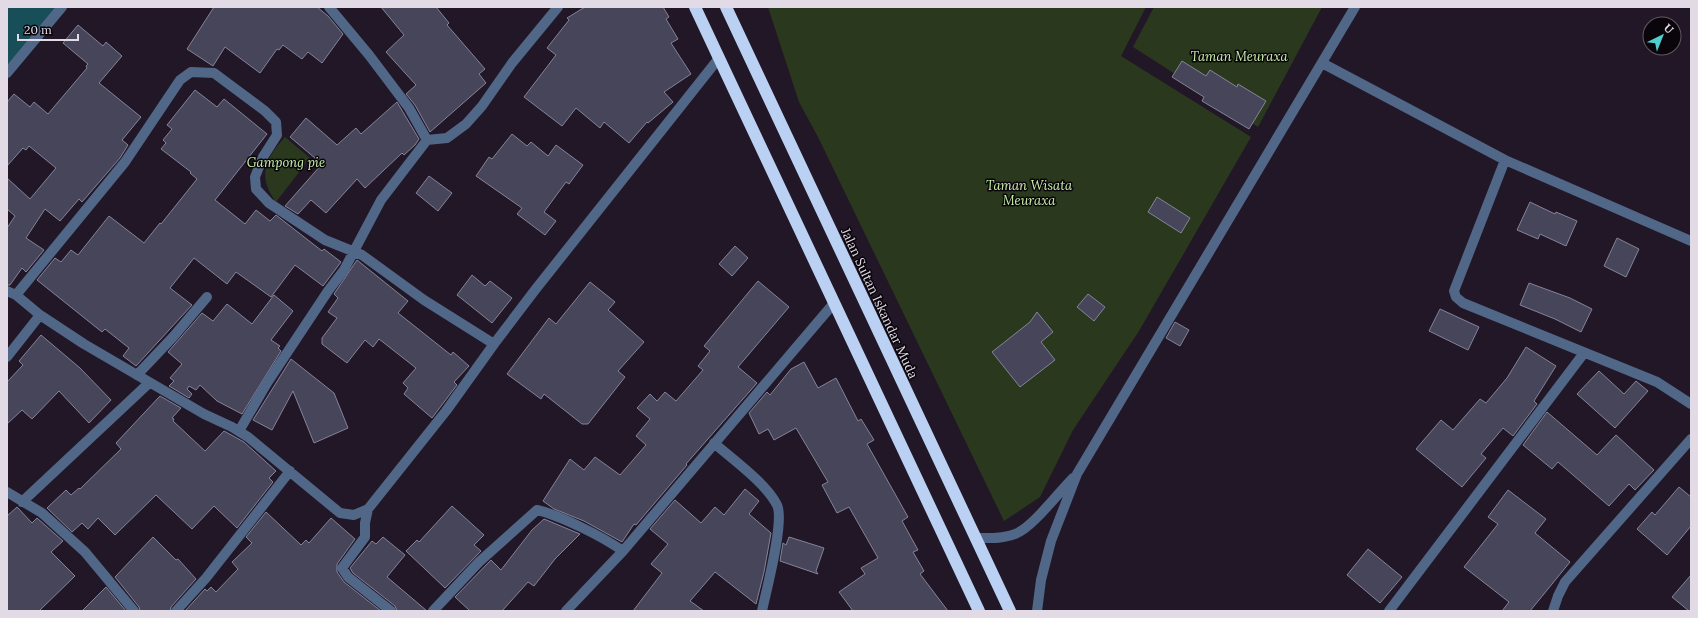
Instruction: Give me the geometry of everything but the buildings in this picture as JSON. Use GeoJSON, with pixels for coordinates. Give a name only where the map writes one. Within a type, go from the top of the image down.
{"type":"FeatureCollection","features":[{"type":"Feature","properties":{"kind":"highway"},"geometry":{"type":"LineString","coordinates":[[695,7],[980,611]]}},
{"type":"Feature","properties":{"kind":"highway","name":"Jalan Sultan Iskandar Muda"},"geometry":{"type":"LineString","coordinates":[[726,7],[1010,611]]}},
{"type":"Feature","properties":{"kind":"street"},"geometry":{"type":"LineString","coordinates":[[7,73],[62,7]]}},
{"type":"Feature","properties":{"kind":"street"},"geometry":{"type":"LineString","coordinates":[[329,7],[369,55],[409,108],[427,140]]}},
{"type":"Feature","properties":{"kind":"street"},"geometry":{"type":"LineString","coordinates":[[239,431],[267,383],[328,291],[344,270],[381,200],[427,140],[447,138],[466,124],[482,106],[512,63],[558,7]]}},
{"type":"Feature","properties":{"kind":"street"},"geometry":{"type":"LineString","coordinates":[[1037,611],[1041,580],[1051,541],[1077,474],[1355,7]]}},
{"type":"Feature","properties":{"kind":"street"},"geometry":{"type":"LineString","coordinates":[[391,611],[348,577],[342,568],[366,537],[365,523],[368,509],[446,411],[494,344],[719,58]]}},
{"type":"Feature","properties":{"kind":"street"},"geometry":{"type":"LineString","coordinates":[[1322,63],[1505,160],[1691,241]]}},
{"type":"Feature","properties":{"kind":"street"},"geometry":{"type":"LineString","coordinates":[[368,509],[354,515],[340,514],[248,436],[204,414],[84,344],[12,293],[125,162],[180,80],[194,71],[214,73],[265,110],[276,122],[277,134],[263,157],[255,177],[256,190],[269,202],[325,240],[373,262],[424,300],[494,344]]}},
{"type":"Feature","properties":{"kind":"street"},"geometry":{"type":"LineString","coordinates":[[1505,160],[1454,291],[1456,298],[1463,303],[1657,382],[1691,404]]}},
{"type":"Feature","properties":{"kind":"street"},"geometry":{"type":"LineString","coordinates":[[137,375],[173,337],[207,296]]}},
{"type":"Feature","properties":{"kind":"street"},"geometry":{"type":"LineString","coordinates":[[566,611],[622,550],[834,303]]}},
{"type":"Feature","properties":{"kind":"street"},"geometry":{"type":"LineString","coordinates":[[7,357],[40,314]]}},
{"type":"Feature","properties":{"kind":"street"},"geometry":{"type":"LineString","coordinates":[[1389,611],[1584,353]]}},
{"type":"Feature","properties":{"kind":"street"},"geometry":{"type":"LineString","coordinates":[[22,502],[149,383]]}},
{"type":"Feature","properties":{"kind":"street"},"geometry":{"type":"LineString","coordinates":[[1553,611],[1565,582],[1691,439]]}},
{"type":"Feature","properties":{"kind":"street"},"geometry":{"type":"LineString","coordinates":[[714,442],[767,490],[778,506],[778,525],[762,611]]}},
{"type":"Feature","properties":{"kind":"street"},"geometry":{"type":"LineString","coordinates":[[176,611],[206,578],[290,471]]}},
{"type":"Feature","properties":{"kind":"street"},"geometry":{"type":"LineString","coordinates":[[975,538],[999,538],[1017,534],[1034,520],[1077,474]]}},
{"type":"Feature","properties":{"kind":"street"},"geometry":{"type":"LineString","coordinates":[[7,492],[42,513],[85,552],[134,611]]}},
{"type":"Feature","properties":{"kind":"street"},"geometry":{"type":"LineString","coordinates":[[433,611],[479,562],[537,510],[546,512],[612,543],[622,550]]}},
{"type":"Feature","properties":{"kind":"green space","name":"Taman Wisata Meuraxa"},"geometry":{"type":"Polygon","coordinates":[[[768,7],[1146,7],[1121,56],[1251,137],[1139,331],[1073,430],[1040,497],[1004,521],[818,137],[799,102],[768,7]]]}},
{"type":"Feature","properties":{"kind":"green space","name":"Taman Meuraxa"},"geometry":{"type":"Polygon","coordinates":[[[1154,7],[1322,7],[1258,127],[1133,47],[1154,7]]]}},
{"type":"Feature","properties":{"kind":"green space","name":"Gampong pie"},"geometry":{"type":"Polygon","coordinates":[[[285,137],[310,158],[276,202],[270,193],[267,184],[265,176],[266,168],[272,153],[285,137]]]}},
{"type":"Feature","properties":{"kind":"water"},"geometry":{"type":"Polygon","coordinates":[[[7,7],[61,7],[7,65],[7,7]]]}}]}
